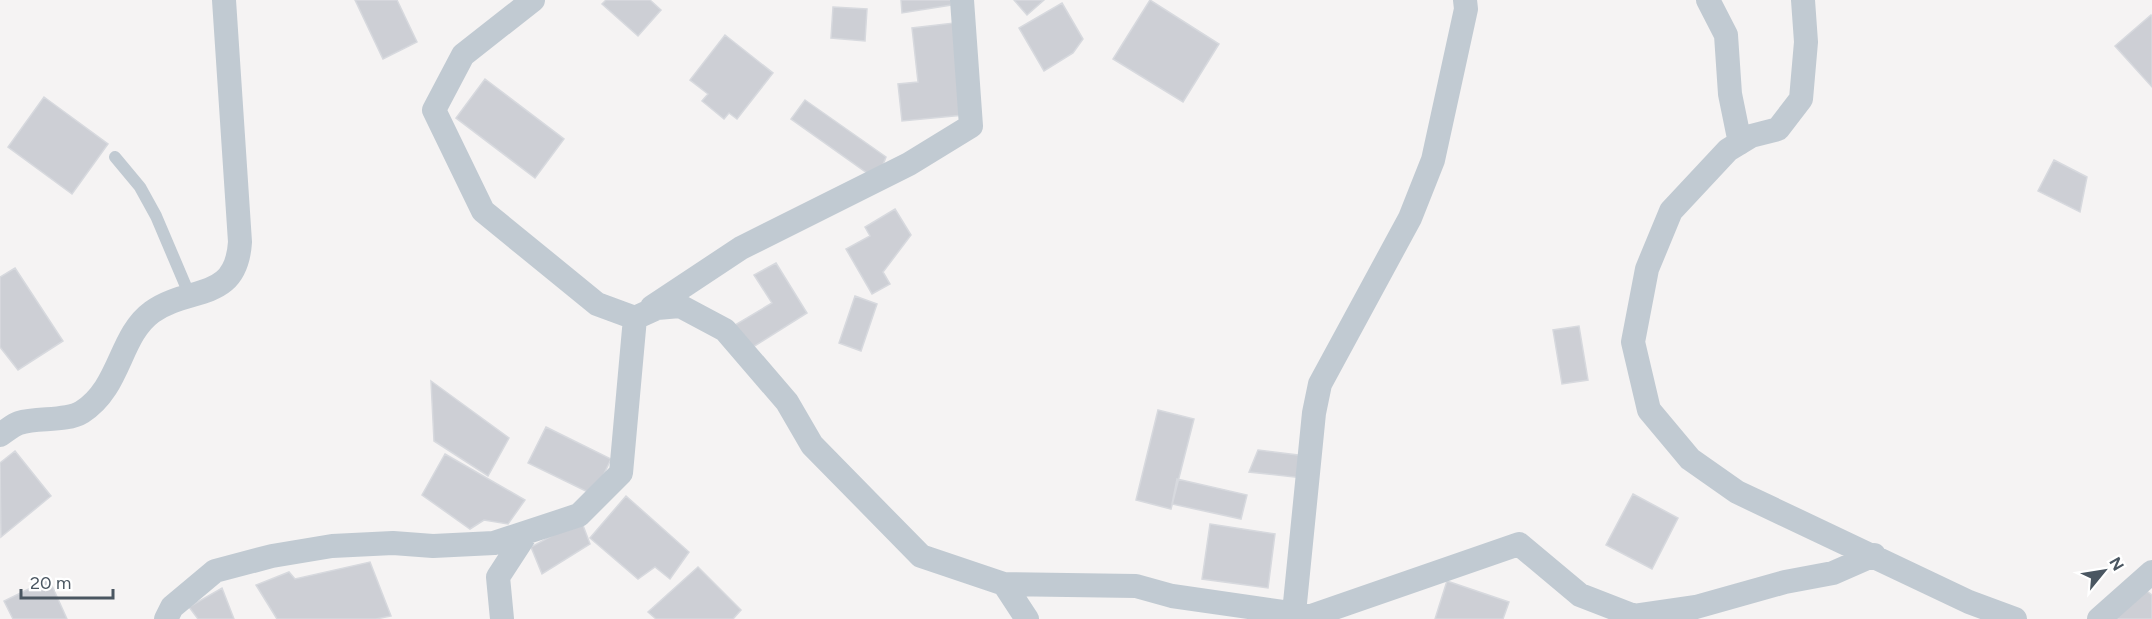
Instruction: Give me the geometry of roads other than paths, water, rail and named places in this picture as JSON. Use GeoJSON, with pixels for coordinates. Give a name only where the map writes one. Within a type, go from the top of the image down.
{"type":"FeatureCollection","features":[{"type":"Feature","properties":{"kind":"street"},"geometry":{"type":"LineString","coordinates":[[0,435],[18,423],[80,414],[98,400],[109,386],[136,330],[150,313],[169,303],[215,289],[229,278],[238,262],[240,242],[224,0]]}},
{"type":"Feature","properties":{"kind":"street"},"geometry":{"type":"LineString","coordinates":[[533,0],[463,55],[435,110],[483,211],[597,304],[635,318],[657,308],[680,306],[725,330],[787,402],[812,445],[921,556],[1004,584],[1137,586],[1172,596],[1311,616],[1519,544],[1580,596],[1634,616],[1696,607],[1785,582],[1833,573],[1874,555]]}},
{"type":"Feature","properties":{"kind":"street"},"geometry":{"type":"LineString","coordinates":[[635,318],[741,248],[909,164],[970,126],[962,0]]}},
{"type":"Feature","properties":{"kind":"street"},"geometry":{"type":"LineString","coordinates":[[1294,613],[1314,413],[1320,384],[1410,218],[1433,160],[1466,9],[1465,0]]}},
{"type":"Feature","properties":{"kind":"street"},"geometry":{"type":"LineString","coordinates":[[1708,0],[1726,35],[1730,94],[1740,142]]}},
{"type":"Feature","properties":{"kind":"street"},"geometry":{"type":"LineString","coordinates":[[1803,0],[1806,42],[1801,99],[1778,129],[1751,136],[1728,150],[1671,211],[1647,269],[1633,342],[1649,410],[1689,459],[1737,492],[1969,602],[2014,619]]}},
{"type":"Feature","properties":{"kind":"street"},"geometry":{"type":"LineString","coordinates":[[166,619],[172,607],[215,571],[272,556],[332,546],[393,543],[433,546],[494,543],[579,515],[621,473],[635,318]]}},
{"type":"Feature","properties":{"kind":"street"},"geometry":{"type":"LineString","coordinates":[[502,619],[498,577],[526,534]]}},
{"type":"Feature","properties":{"kind":"street"},"geometry":{"type":"LineString","coordinates":[[2099,619],[2152,572]]}},
{"type":"Feature","properties":{"kind":"street"},"geometry":{"type":"LineString","coordinates":[[1004,584],[1027,619]]}},
{"type":"Feature","properties":{"kind":"lane"},"geometry":{"type":"LineString","coordinates":[[115,157],[145,197],[190,296]]}}]}
